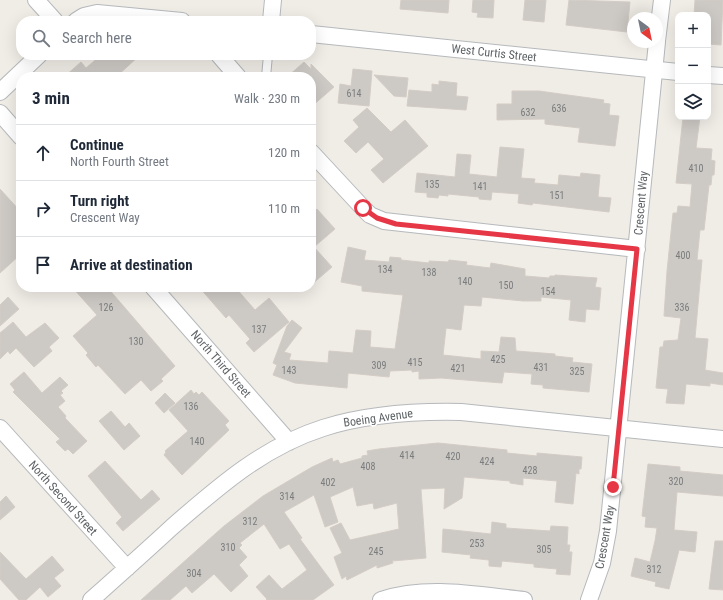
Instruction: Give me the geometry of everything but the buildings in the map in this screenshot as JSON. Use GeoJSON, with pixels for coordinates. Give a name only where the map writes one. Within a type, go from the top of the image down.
{"type":"FeatureCollection","features":[{"type":"Feature","properties":{"kind":"street"},"geometry":{"type":"LineString","coordinates":[[36,0],[50,16]]}},
{"type":"Feature","properties":{"kind":"street"},"geometry":{"type":"LineString","coordinates":[[271,16],[273,0]]}},
{"type":"Feature","properties":{"kind":"street","name":"Crescent Way"},"geometry":{"type":"LineString","coordinates":[[661,12],[662,0]]}},
{"type":"Feature","properties":{"kind":"street"},"geometry":{"type":"LineString","coordinates":[[84,16],[97,13],[129,16]]}},
{"type":"Feature","properties":{"kind":"street","name":"West Curtis Street"},"geometry":{"type":"LineString","coordinates":[[316,35],[675,72]]}},
{"type":"Feature","properties":{"kind":"street","name":"Crescent Way"},"geometry":{"type":"LineString","coordinates":[[589,600],[602,563],[608,531],[656,48]]}},
{"type":"Feature","properties":{"kind":"street"},"geometry":{"type":"LineString","coordinates":[[21,72],[34,60]]}},
{"type":"Feature","properties":{"kind":"street"},"geometry":{"type":"LineString","coordinates":[[223,60],[233,72]]}},
{"type":"Feature","properties":{"kind":"street"},"geometry":{"type":"LineString","coordinates":[[711,74],[723,76]]}},
{"type":"Feature","properties":{"kind":"street"},"geometry":{"type":"LineString","coordinates":[[0,92],[16,77]]}},
{"type":"Feature","properties":{"kind":"street"},"geometry":{"type":"LineString","coordinates":[[0,114],[16,132]]}},
{"type":"Feature","properties":{"kind":"street"},"geometry":{"type":"LineString","coordinates":[[316,157],[370,215],[384,221],[637,249]]}},
{"type":"Feature","properties":{"kind":"street","name":"North Third Street"},"geometry":{"type":"LineString","coordinates":[[157,292],[289,442]]}},
{"type":"Feature","properties":{"kind":"street","name":"Boeing Avenue"},"geometry":{"type":"LineString","coordinates":[[91,600],[224,481],[252,462],[289,442],[321,428],[340,423],[379,416],[418,412],[493,414],[618,429],[723,439]]}},
{"type":"Feature","properties":{"kind":"street","name":"North Second Street"},"geometry":{"type":"LineString","coordinates":[[0,428],[127,568]]}},
{"type":"Feature","properties":{"kind":"street"},"geometry":{"type":"LineString","coordinates":[[382,600],[406,594],[442,591],[524,600]]}},
{"type":"Feature","properties":{"kind":"lane"},"geometry":{"type":"LineString","coordinates":[[266,72],[268,60]]}},
{"type":"Feature","properties":{"kind":"route"},"geometry":{"type":"LineString","coordinates":[[363,208],[370,215],[396,224],[637,249],[613,487]]}}]}
